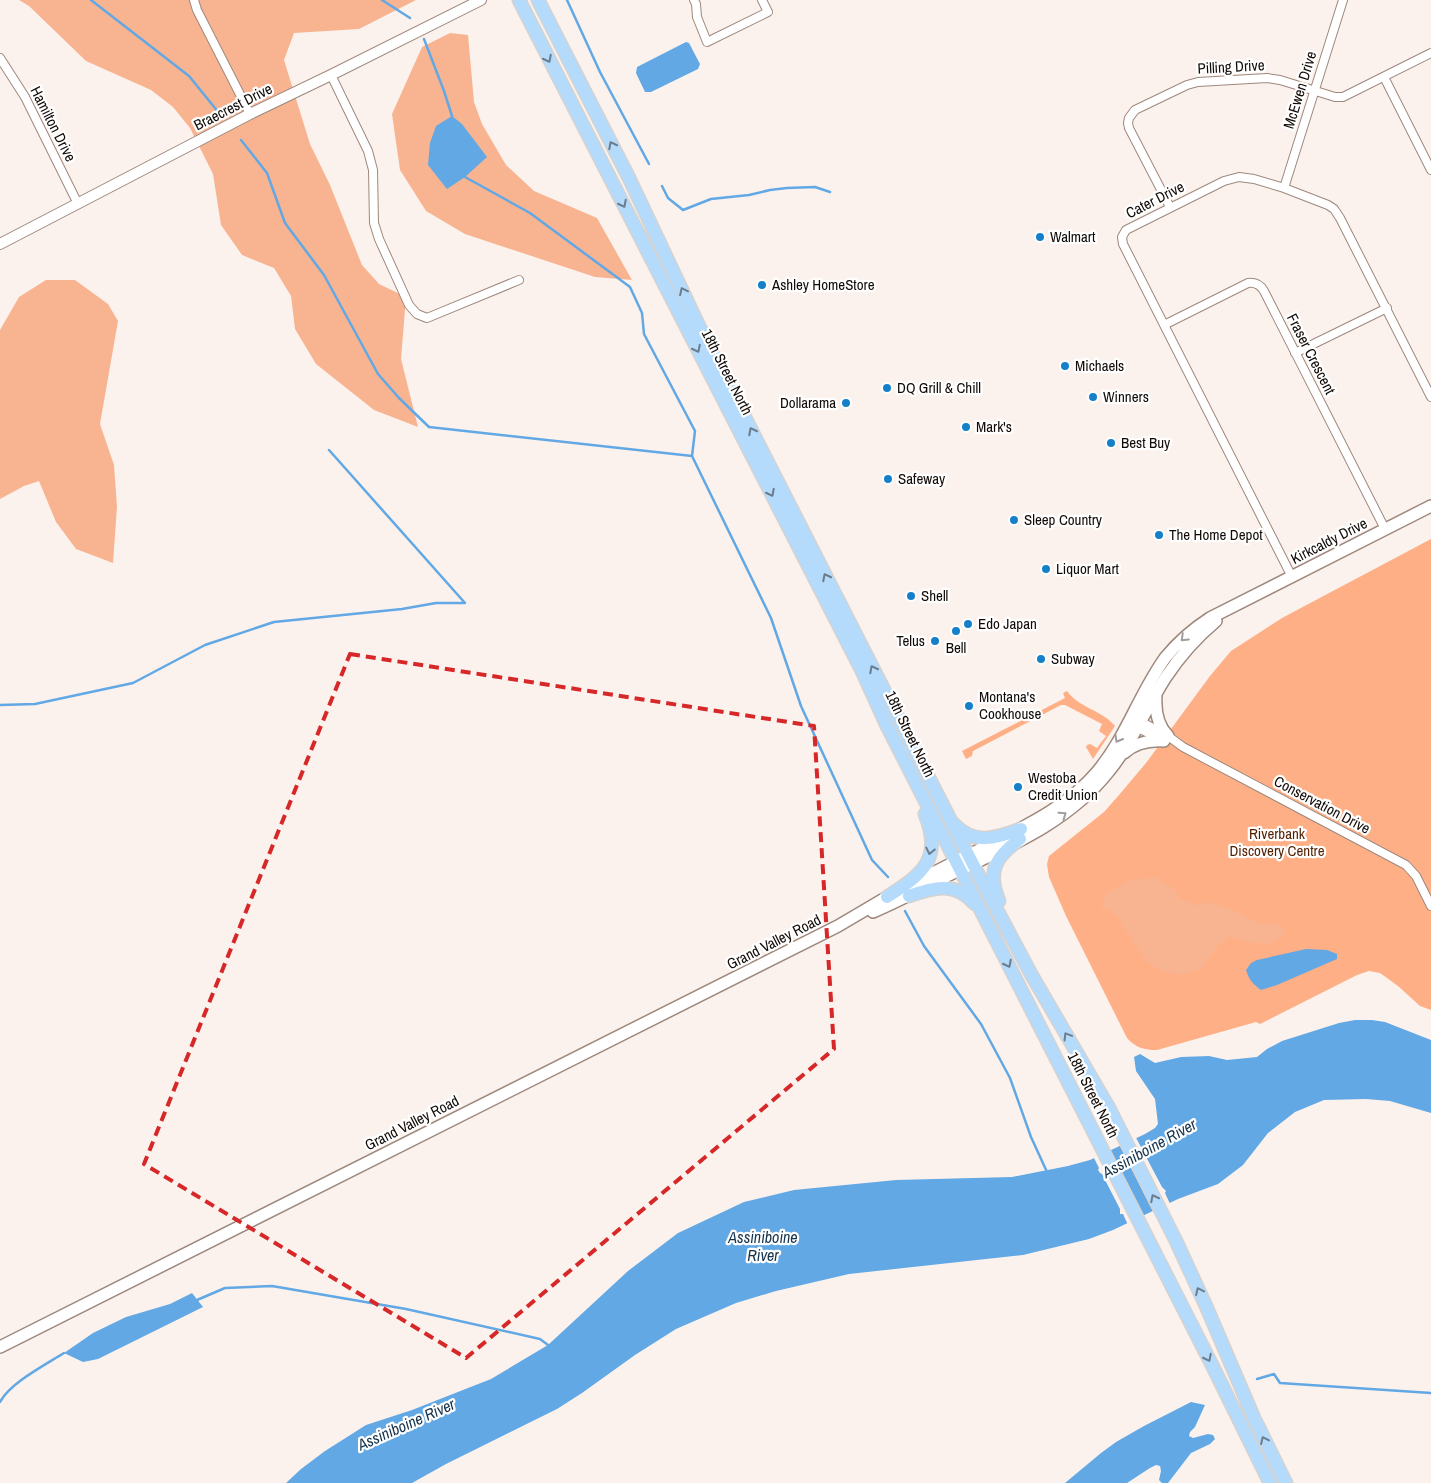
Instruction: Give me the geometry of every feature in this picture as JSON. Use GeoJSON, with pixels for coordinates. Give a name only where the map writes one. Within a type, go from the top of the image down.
{"type":"FeatureCollection","features":[{"type":"Feature","properties":{"kind":"main road","name":"18th Street North"},"geometry":{"type":"LineString","coordinates":[[519,0],[861,669],[886,724],[964,863],[1021,957],[1108,1108],[1176,1241],[1254,1418],[1286,1483]]}},
{"type":"Feature","properties":{"kind":"main road","name":"18th Street North"},"geometry":{"type":"LineString","coordinates":[[538,0],[629,178],[735,398],[944,809],[986,920],[1270,1483]]}},
{"type":"Feature","properties":{"kind":"main road"},"geometry":{"type":"LineString","coordinates":[[545,0],[554,31]]}},
{"type":"Feature","properties":{"kind":"main road","name":"Kirkcaldy Drive"},"geometry":{"type":"LineString","coordinates":[[964,863],[1021,834],[1053,822],[1076,806],[1096,786],[1121,756],[1160,666],[1172,649],[1199,625],[1431,506]]}},
{"type":"Feature","properties":{"kind":"main road","name":"Kirkcaldy Drive"},"geometry":{"type":"LineString","coordinates":[[1021,834],[1059,806],[1092,778],[1189,647],[1220,618],[1240,603]]}},
{"type":"Feature","properties":{"kind":"main road"},"geometry":{"type":"LineString","coordinates":[[1121,756],[1131,747],[1142,742],[1166,739],[1158,719],[1156,694]]}},
{"type":"Feature","properties":{"kind":"main road"},"geometry":{"type":"LineString","coordinates":[[886,724],[899,761],[924,811],[932,839],[932,848],[924,867],[914,879],[887,897]]}},
{"type":"Feature","properties":{"kind":"main road"},"geometry":{"type":"LineString","coordinates":[[944,809],[959,828],[972,836],[983,839],[1021,834]]}},
{"type":"Feature","properties":{"kind":"main road"},"geometry":{"type":"LineString","coordinates":[[1021,834],[999,858],[993,878],[996,894],[1012,927],[1021,957]]}},
{"type":"Feature","properties":{"kind":"main road","name":"Grand Valley Road"},"geometry":{"type":"LineString","coordinates":[[838,926],[909,896],[964,863]]}},
{"type":"Feature","properties":{"kind":"main road","name":"Grand Valley Road"},"geometry":{"type":"LineString","coordinates":[[0,1347],[838,926],[887,897],[964,863]]}},
{"type":"Feature","properties":{"kind":"main road"},"geometry":{"type":"LineString","coordinates":[[909,896],[936,887],[953,888],[972,900],[986,920]]}},
{"type":"Feature","properties":{"kind":"street"},"geometry":{"type":"LineString","coordinates":[[194,0],[197,10],[250,114]]}},
{"type":"Feature","properties":{"kind":"street","name":"Braecrest Drive"},"geometry":{"type":"LineString","coordinates":[[0,244],[250,114],[481,0]]}},
{"type":"Feature","properties":{"kind":"street"},"geometry":{"type":"LineString","coordinates":[[697,1],[697,17],[707,42],[768,12],[762,0]]}},
{"type":"Feature","properties":{"kind":"street","name":"McEwen Drive"},"geometry":{"type":"LineString","coordinates":[[1284,188],[1343,0]]}},
{"type":"Feature","properties":{"kind":"street"},"geometry":{"type":"LineString","coordinates":[[540,42],[554,31]]}},
{"type":"Feature","properties":{"kind":"street","name":"Pilling Drive"},"geometry":{"type":"LineString","coordinates":[[1170,207],[1129,128],[1129,118],[1135,110],[1187,85],[1198,82],[1267,78],[1280,80],[1335,97],[1343,97],[1431,53]]}},
{"type":"Feature","properties":{"kind":"street","name":"Hamilton Drive"},"geometry":{"type":"LineString","coordinates":[[0,58],[25,97],[78,204]]}},
{"type":"Feature","properties":{"kind":"street"},"geometry":{"type":"LineString","coordinates":[[331,75],[368,151],[373,170],[374,223],[379,240],[409,305],[417,314],[427,318],[519,280]]}},
{"type":"Feature","properties":{"kind":"street"},"geometry":{"type":"LineString","coordinates":[[1384,77],[1431,170]]}},
{"type":"Feature","properties":{"kind":"street","name":"Cater Drive"},"geometry":{"type":"LineString","coordinates":[[1292,577],[1125,248],[1122,237],[1126,230],[1224,181],[1239,177],[1254,179],[1284,188],[1328,205],[1334,209],[1340,218],[1428,384],[1431,396]]}},
{"type":"Feature","properties":{"kind":"street"},"geometry":{"type":"LineString","coordinates":[[613,186],[629,178]]}},
{"type":"Feature","properties":{"kind":"street","name":"Fraser Crescent"},"geometry":{"type":"LineString","coordinates":[[1164,325],[1248,283],[1256,283],[1262,288],[1385,530]]}},
{"type":"Feature","properties":{"kind":"street"},"geometry":{"type":"LineString","coordinates":[[1295,353],[1387,308]]}},
{"type":"Feature","properties":{"kind":"street","name":"Conservation Drive"},"geometry":{"type":"LineString","coordinates":[[1135,722],[1406,865],[1416,876],[1431,906]]}},
{"type":"Feature","properties":{"kind":"highlighted area"},"geometry":{"type":"Polygon","coordinates":[[[350,654],[814,726],[834,1049],[466,1358],[144,1164],[350,654]]]}},
{"type":"Feature","properties":{"kind":"green space","name":"Riverbank Discovery Centre"},"geometry":{"type":"Polygon","coordinates":[[[1431,539],[1431,1010],[1420,1006],[1380,973],[1369,971],[1357,975],[1260,1024],[1256,1022],[1157,1050],[1144,1049],[1137,1046],[1127,1038],[1066,916],[1049,877],[1047,864],[1049,856],[1104,812],[1146,763],[1210,676],[1231,651],[1282,618],[1431,539]]]}},
{"type":"Feature","properties":{"kind":"green space"},"geometry":{"type":"Polygon","coordinates":[[[1067,691],[1072,697],[1104,716],[1115,726],[1093,759],[1086,747],[1090,744],[1097,748],[1106,736],[1099,731],[1102,724],[1065,705],[1061,705],[973,751],[972,756],[966,759],[962,751],[1065,698],[1063,693],[1067,691]]]}},
{"type":"Feature","properties":{"kind":"shaded area"},"geometry":{"type":"Polygon","coordinates":[[[19,0],[416,0],[359,29],[294,33],[284,60],[310,144],[330,185],[362,265],[379,284],[406,297],[401,359],[418,427],[374,410],[316,364],[295,329],[291,296],[274,268],[242,255],[221,225],[213,174],[190,128],[173,107],[151,90],[86,61],[29,6],[19,0]]]}},
{"type":"Feature","properties":{"kind":"shaded area"},"geometry":{"type":"Polygon","coordinates":[[[450,33],[468,35],[474,102],[482,124],[506,165],[534,191],[597,218],[632,280],[595,277],[465,234],[426,211],[400,170],[392,114],[422,47],[450,33]]]}},
{"type":"Feature","properties":{"kind":"shaded area"},"geometry":{"type":"Polygon","coordinates":[[[46,280],[75,280],[108,304],[118,321],[100,424],[114,465],[117,507],[113,563],[76,549],[56,522],[39,481],[24,486],[0,499],[0,330],[19,297],[46,280]]]}},
{"type":"Feature","properties":{"kind":"shaded area"},"geometry":{"type":"Polygon","coordinates":[[[1158,878],[1173,888],[1182,900],[1198,906],[1209,902],[1236,911],[1246,918],[1263,923],[1279,924],[1286,932],[1274,942],[1260,944],[1230,936],[1217,947],[1202,968],[1182,975],[1161,971],[1144,959],[1116,915],[1101,907],[1105,895],[1130,880],[1158,878]]]}},
{"type":"Feature","properties":{"kind":"water"},"geometry":{"type":"Polygon","coordinates":[[[686,42],[689,43],[700,64],[698,69],[651,92],[645,92],[636,73],[637,67],[686,42]]]}},
{"type":"Feature","properties":{"kind":"water"},"geometry":{"type":"Polygon","coordinates":[[[452,116],[462,124],[487,157],[465,177],[447,189],[428,165],[430,143],[436,126],[452,116]]]}},
{"type":"Feature","properties":{"kind":"water"},"geometry":{"type":"Polygon","coordinates":[[[1306,949],[1327,950],[1337,954],[1337,959],[1261,990],[1248,976],[1246,970],[1251,963],[1257,960],[1306,949]]]}},
{"type":"Feature","properties":{"kind":"water","name":"Assiniboine River"},"geometry":{"type":"Polygon","coordinates":[[[1355,1020],[1385,1022],[1431,1040],[1431,1113],[1390,1101],[1366,1099],[1324,1100],[1295,1112],[1268,1133],[1243,1165],[1218,1184],[1178,1199],[1113,1230],[1089,1239],[1023,1255],[849,1274],[776,1291],[736,1303],[676,1329],[557,1409],[412,1483],[286,1483],[325,1451],[366,1425],[412,1410],[491,1379],[548,1345],[628,1271],[678,1233],[744,1202],[794,1190],[896,1180],[1012,1177],[1090,1160],[1145,1134],[1158,1124],[1155,1099],[1136,1071],[1134,1057],[1140,1054],[1155,1063],[1181,1057],[1209,1056],[1227,1060],[1257,1057],[1282,1041],[1339,1023],[1355,1020]]]}},
{"type":"Feature","properties":{"kind":"water"},"geometry":{"type":"Polygon","coordinates":[[[192,1293],[203,1307],[98,1359],[83,1362],[64,1353],[93,1333],[126,1317],[170,1304],[192,1293]]]}},
{"type":"Feature","properties":{"kind":"water"},"geometry":{"type":"Polygon","coordinates":[[[1191,1402],[1205,1405],[1189,1436],[1193,1438],[1208,1434],[1213,1435],[1215,1439],[1210,1444],[1191,1453],[1168,1483],[1162,1483],[1159,1480],[1160,1466],[1156,1465],[1127,1483],[1065,1483],[1116,1442],[1191,1402]]]}},
{"type":"Feature","properties":{"kind":"pier"},"geometry":{"type":"Polygon","coordinates":[[[1135,1136],[1141,1147],[1145,1150],[1144,1153],[1166,1191],[1165,1193],[1171,1206],[1154,1213],[1119,1144],[1135,1136]]]}},
{"type":"Feature","properties":{"kind":"pier"},"geometry":{"type":"Polygon","coordinates":[[[1109,1148],[1145,1218],[1128,1225],[1123,1214],[1120,1214],[1120,1209],[1102,1174],[1098,1170],[1099,1168],[1093,1156],[1109,1148]]]}},
{"type":"Feature","properties":{"kind":"waterway"},"geometry":{"type":"LineString","coordinates":[[91,0],[189,76],[219,113]]}},
{"type":"Feature","properties":{"kind":"waterway"},"geometry":{"type":"LineString","coordinates":[[382,0],[410,18]]}},
{"type":"Feature","properties":{"kind":"waterway"},"geometry":{"type":"LineString","coordinates":[[567,0],[600,72],[649,164]]}},
{"type":"Feature","properties":{"kind":"waterway"},"geometry":{"type":"LineString","coordinates":[[424,39],[452,116]]}},
{"type":"Feature","properties":{"kind":"waterway"},"geometry":{"type":"LineString","coordinates":[[241,140],[267,173],[285,223],[324,275],[378,374],[399,398],[429,427],[692,456]]}},
{"type":"Feature","properties":{"kind":"waterway"},"geometry":{"type":"LineString","coordinates":[[465,177],[530,213],[630,287],[642,313],[644,334],[695,431],[692,456],[771,618],[801,706],[872,860],[888,877]]}},
{"type":"Feature","properties":{"kind":"waterway"},"geometry":{"type":"LineString","coordinates":[[662,186],[668,198],[683,210],[711,199],[749,195],[770,190],[815,187],[830,192]]}},
{"type":"Feature","properties":{"kind":"waterway"},"geometry":{"type":"LineString","coordinates":[[0,705],[35,704],[133,683],[205,645],[274,622],[402,609],[436,603],[465,603],[329,450]]}},
{"type":"Feature","properties":{"kind":"waterway"},"geometry":{"type":"LineString","coordinates":[[905,911],[924,946],[981,1024],[1010,1078],[1031,1137],[1047,1172]]}},
{"type":"Feature","properties":{"kind":"waterway"},"geometry":{"type":"LineString","coordinates":[[197,1300],[225,1288],[272,1286],[406,1309],[540,1339],[548,1345]]}},
{"type":"Feature","properties":{"kind":"waterway"},"geometry":{"type":"LineString","coordinates":[[0,1402],[20,1381],[64,1353]]}},
{"type":"Feature","properties":{"kind":"waterway"},"geometry":{"type":"LineString","coordinates":[[1257,1379],[1274,1374],[1280,1383],[1431,1393]]}},
{"type":"Feature","properties":{"kind":"place","name":"Walmart"},"geometry":{"type":"Point","coordinates":[1040,237]}},
{"type":"Feature","properties":{"kind":"place","name":"Ashley HomeStore"},"geometry":{"type":"Point","coordinates":[762,285]}},
{"type":"Feature","properties":{"kind":"place","name":"Michaels"},"geometry":{"type":"Point","coordinates":[1065,366]}},
{"type":"Feature","properties":{"kind":"place","name":"DQ Grill & Chill"},"geometry":{"type":"Point","coordinates":[887,388]}},
{"type":"Feature","properties":{"kind":"place","name":"Winners"},"geometry":{"type":"Point","coordinates":[1093,397]}},
{"type":"Feature","properties":{"kind":"place","name":"Dollarama"},"geometry":{"type":"Point","coordinates":[846,403]}},
{"type":"Feature","properties":{"kind":"place","name":"Mark's"},"geometry":{"type":"Point","coordinates":[966,427]}},
{"type":"Feature","properties":{"kind":"place","name":"Best Buy"},"geometry":{"type":"Point","coordinates":[1111,443]}},
{"type":"Feature","properties":{"kind":"place","name":"Safeway"},"geometry":{"type":"Point","coordinates":[888,479]}},
{"type":"Feature","properties":{"kind":"place","name":"Sleep Country"},"geometry":{"type":"Point","coordinates":[1014,520]}},
{"type":"Feature","properties":{"kind":"place","name":"The Home Depot"},"geometry":{"type":"Point","coordinates":[1159,535]}},
{"type":"Feature","properties":{"kind":"place","name":"Liquor Mart"},"geometry":{"type":"Point","coordinates":[1046,569]}},
{"type":"Feature","properties":{"kind":"place","name":"Shell"},"geometry":{"type":"Point","coordinates":[911,596]}},
{"type":"Feature","properties":{"kind":"place","name":"Edo Japan"},"geometry":{"type":"Point","coordinates":[968,624]}},
{"type":"Feature","properties":{"kind":"place","name":"Bell"},"geometry":{"type":"Point","coordinates":[956,631]}},
{"type":"Feature","properties":{"kind":"place","name":"Telus"},"geometry":{"type":"Point","coordinates":[935,641]}},
{"type":"Feature","properties":{"kind":"place","name":"Subway"},"geometry":{"type":"Point","coordinates":[1041,659]}},
{"type":"Feature","properties":{"kind":"place","name":"Montana's Cookhouse"},"geometry":{"type":"Point","coordinates":[969,706]}},
{"type":"Feature","properties":{"kind":"place","name":"Westoba Credit Union"},"geometry":{"type":"Point","coordinates":[1018,787]}}]}
